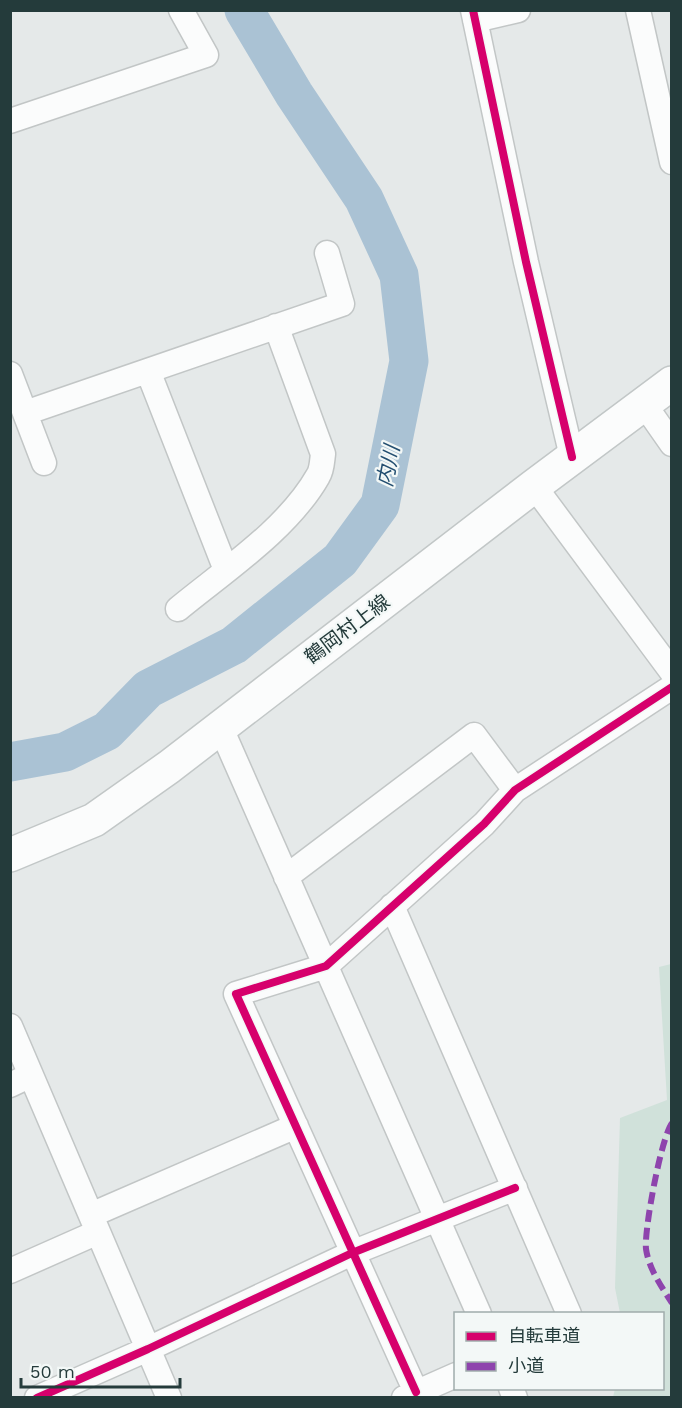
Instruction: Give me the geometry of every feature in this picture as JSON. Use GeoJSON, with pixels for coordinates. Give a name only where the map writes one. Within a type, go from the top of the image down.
{"type":"FeatureCollection","features":[{"type":"Feature","properties":{"kind":"main road","name":"鶴岡村上線"},"geometry":{"type":"LineString","coordinates":[[10,855],[94,820],[170,767],[220,726],[672,383]]}},
{"type":"Feature","properties":{"kind":"street"},"geometry":{"type":"LineString","coordinates":[[10,121],[206,55],[181,10]]}},
{"type":"Feature","properties":{"kind":"street"},"geometry":{"type":"LineString","coordinates":[[518,10],[474,15],[526,262],[573,456]]}},
{"type":"Feature","properties":{"kind":"street"},"geometry":{"type":"LineString","coordinates":[[638,10],[672,162]]}},
{"type":"Feature","properties":{"kind":"street"},"geometry":{"type":"LineString","coordinates":[[25,413],[342,304],[327,253]]}},
{"type":"Feature","properties":{"kind":"street"},"geometry":{"type":"LineString","coordinates":[[178,609],[255,547],[301,501],[320,474],[323,454],[276,327]]}},
{"type":"Feature","properties":{"kind":"street"},"geometry":{"type":"LineString","coordinates":[[148,371],[226,570]]}},
{"type":"Feature","properties":{"kind":"street"},"geometry":{"type":"LineString","coordinates":[[10,374],[44,463]]}},
{"type":"Feature","properties":{"kind":"street"},"geometry":{"type":"LineString","coordinates":[[644,404],[672,444]]}},
{"type":"Feature","properties":{"kind":"street"},"geometry":{"type":"LineString","coordinates":[[534,486],[672,672]]}},
{"type":"Feature","properties":{"kind":"street"},"geometry":{"type":"LineString","coordinates":[[454,1376],[410,1395],[352,1253],[236,994],[326,966],[484,824],[515,789],[672,687]]}},
{"type":"Feature","properties":{"kind":"street"},"geometry":{"type":"LineString","coordinates":[[220,726],[478,1312]]}},
{"type":"Feature","properties":{"kind":"street"},"geometry":{"type":"LineString","coordinates":[[286,877],[474,735],[515,789]]}},
{"type":"Feature","properties":{"kind":"street"},"geometry":{"type":"LineString","coordinates":[[392,906],[568,1312]]}},
{"type":"Feature","properties":{"kind":"street"},"geometry":{"type":"LineString","coordinates":[[10,1026],[21,1080],[95,1224],[169,1398]]}},
{"type":"Feature","properties":{"kind":"street"},"geometry":{"type":"LineString","coordinates":[[10,1270],[95,1224],[296,1126]]}},
{"type":"Feature","properties":{"kind":"street"},"geometry":{"type":"LineString","coordinates":[[37,1398],[148,1349],[352,1253],[514,1188]]}},
{"type":"Feature","properties":{"kind":"shaded area"},"geometry":{"type":"Polygon","coordinates":[[[671,964],[671,1397],[613,1397],[615,1390],[664,1390],[664,1312],[620,1312],[615,1288],[620,1118],[667,1100],[659,967],[671,964]]]}},
{"type":"Feature","properties":{"kind":"waterway","name":"内川"},"geometry":{"type":"LineString","coordinates":[[10,762],[65,752],[107,731],[148,689],[234,645],[340,560],[380,505],[409,361],[399,275],[364,199],[294,94],[244,10]]}},
{"type":"Feature","properties":{"kind":"marked path"},"geometry":{"type":"LineString","coordinates":[[672,1123],[663,1146],[654,1184],[646,1239],[646,1249],[653,1270],[672,1303]]}},
{"type":"Feature","properties":{"kind":"cycle path"},"geometry":{"type":"LineString","coordinates":[[473,10],[526,262],[572,457]]}},
{"type":"Feature","properties":{"kind":"cycle path"},"geometry":{"type":"LineString","coordinates":[[416,1392],[236,994],[326,966],[484,824],[515,790],[672,687]]}},
{"type":"Feature","properties":{"kind":"cycle path"},"geometry":{"type":"LineString","coordinates":[[37,1398],[148,1349],[352,1253],[515,1188]]}}]}
